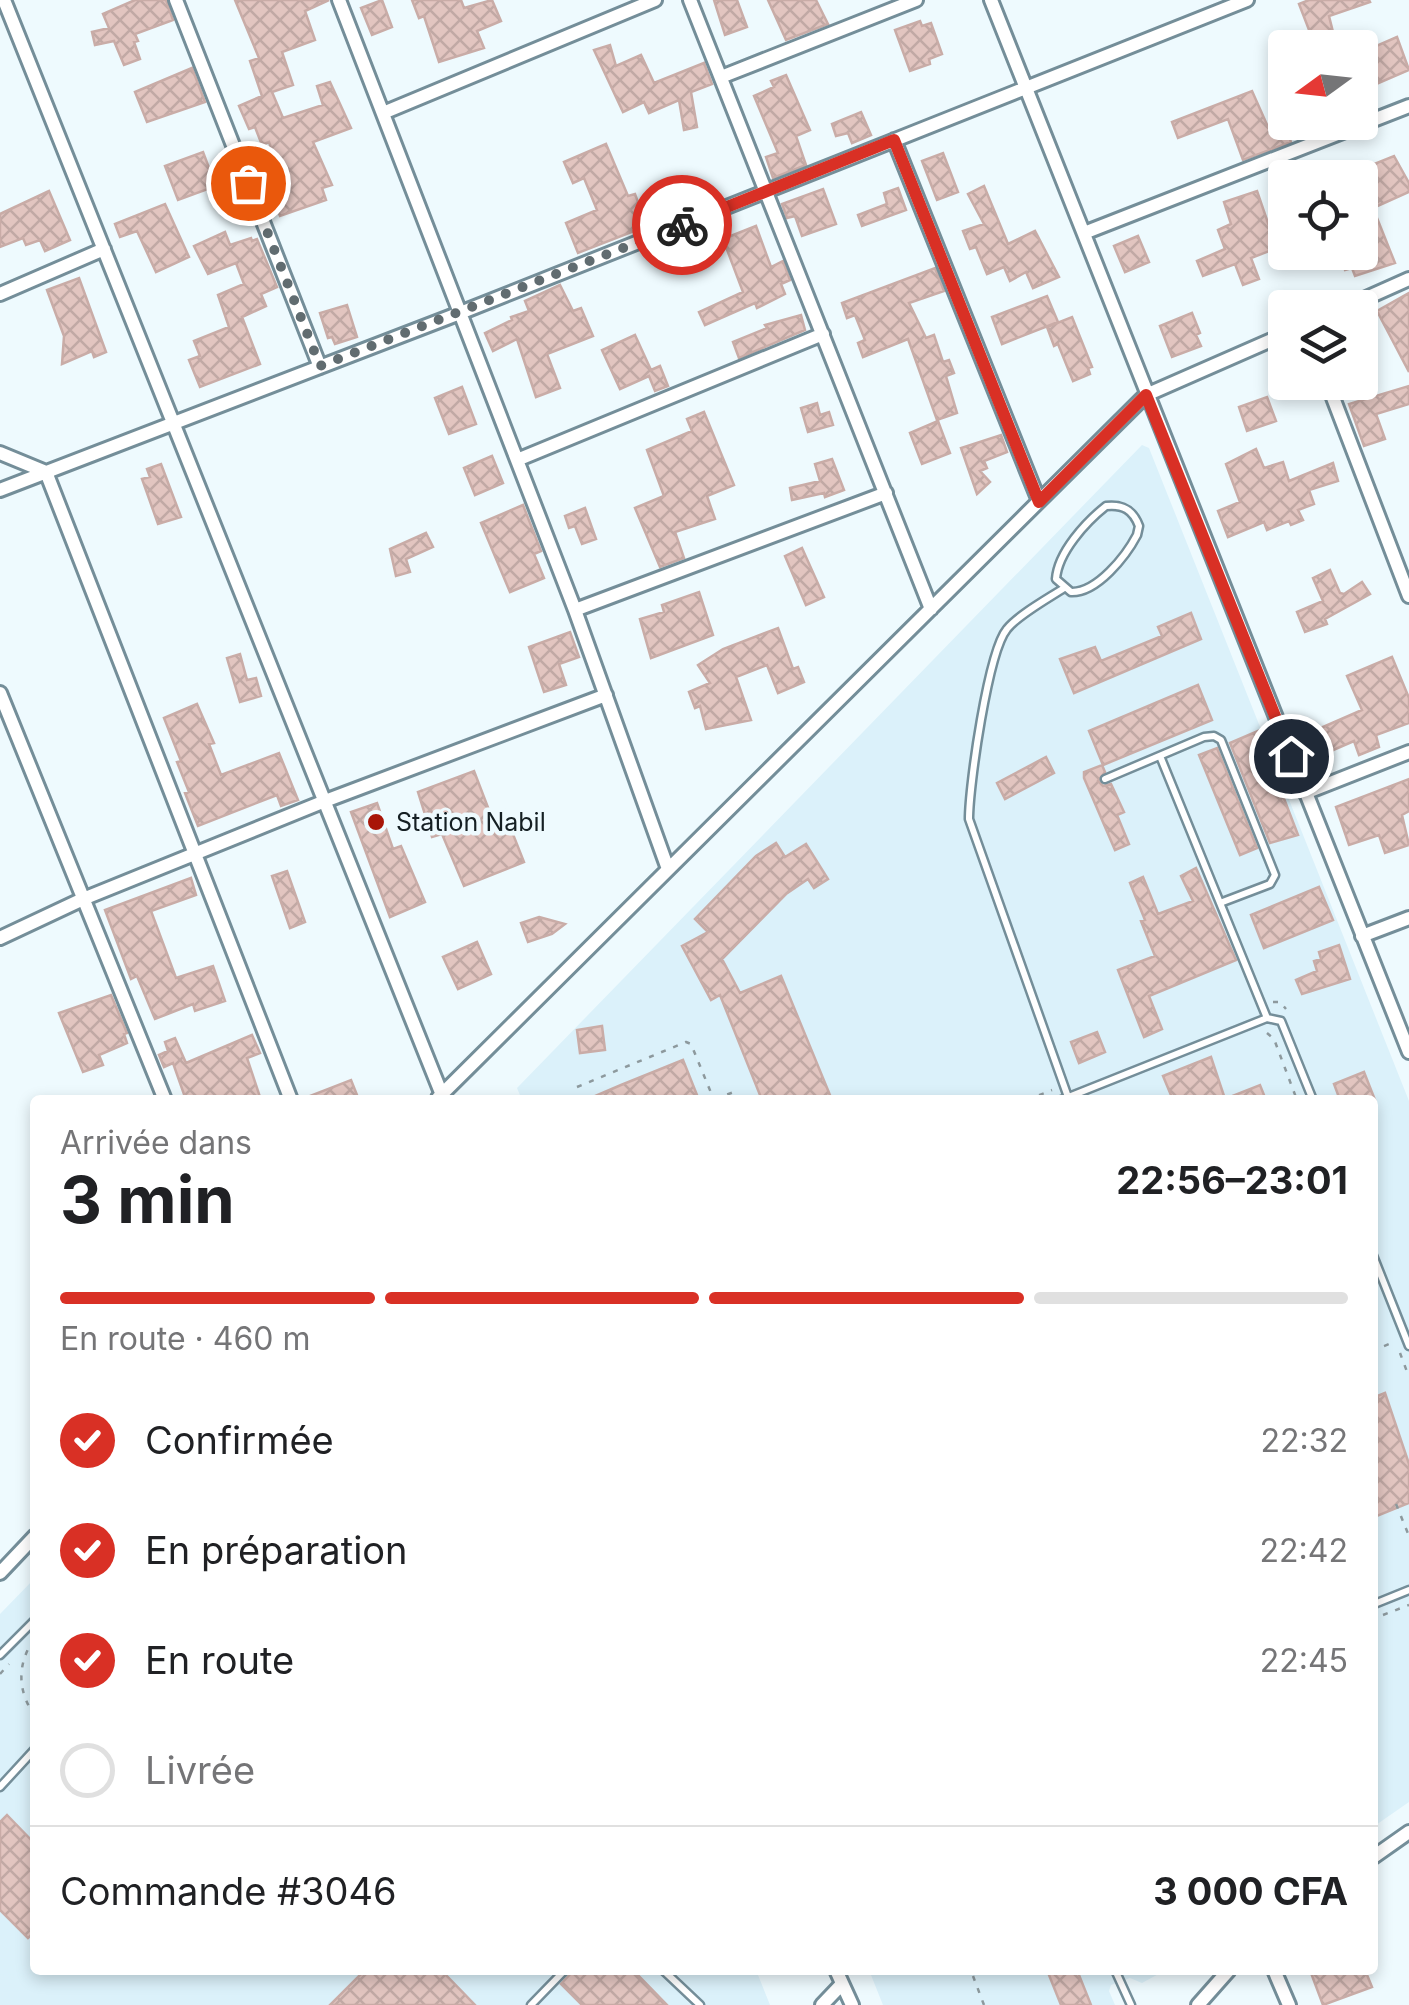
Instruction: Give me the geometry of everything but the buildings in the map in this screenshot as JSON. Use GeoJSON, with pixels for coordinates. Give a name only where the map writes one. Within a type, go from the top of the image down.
{"type":"FeatureCollection","features":[{"type":"Feature","properties":{"kind":"street"},"geometry":{"type":"LineString","coordinates":[[4,0],[440,1095]]}},
{"type":"Feature","properties":{"kind":"street"},"geometry":{"type":"LineString","coordinates":[[176,0],[320,366]]}},
{"type":"Feature","properties":{"kind":"street"},"geometry":{"type":"LineString","coordinates":[[339,0],[575,610],[668,869]]}},
{"type":"Feature","properties":{"kind":"street"},"geometry":{"type":"LineString","coordinates":[[383,114],[656,0]]}},
{"type":"Feature","properties":{"kind":"street"},"geometry":{"type":"LineString","coordinates":[[690,0],[930,609]]}},
{"type":"Feature","properties":{"kind":"street"},"geometry":{"type":"LineString","coordinates":[[721,78],[916,0]]}},
{"type":"Feature","properties":{"kind":"street"},"geometry":{"type":"LineString","coordinates":[[991,0],[1409,1052]]}},
{"type":"Feature","properties":{"kind":"street"},"geometry":{"type":"LineString","coordinates":[[0,490],[1247,0]]}},
{"type":"Feature","properties":{"kind":"street"},"geometry":{"type":"LineString","coordinates":[[1084,233],[1409,106]]}},
{"type":"Feature","properties":{"kind":"street"},"geometry":{"type":"LineString","coordinates":[[894,140],[1039,502]]}},
{"type":"Feature","properties":{"kind":"street"},"geometry":{"type":"LineString","coordinates":[[0,294],[104,249]]}},
{"type":"Feature","properties":{"kind":"street"},"geometry":{"type":"LineString","coordinates":[[1378,293],[1409,279]]}},
{"type":"Feature","properties":{"kind":"street"},"geometry":{"type":"LineString","coordinates":[[517,460],[823,334]]}},
{"type":"Feature","properties":{"kind":"street"},"geometry":{"type":"LineString","coordinates":[[444,1095],[1146,395],[1268,341]]}},
{"type":"Feature","properties":{"kind":"street"},"geometry":{"type":"LineString","coordinates":[[1334,400],[1409,596]]}},
{"type":"Feature","properties":{"kind":"street"},"geometry":{"type":"LineString","coordinates":[[0,453],[46,472],[289,1095]]}},
{"type":"Feature","properties":{"kind":"street"},"geometry":{"type":"LineString","coordinates":[[575,610],[886,493]]}},
{"type":"Feature","properties":{"kind":"street"},"geometry":{"type":"LineString","coordinates":[[0,693],[164,1095]]}},
{"type":"Feature","properties":{"kind":"street"},"geometry":{"type":"LineString","coordinates":[[0,938],[83,899],[325,801],[606,695]]}},
{"type":"Feature","properties":{"kind":"street"},"geometry":{"type":"LineString","coordinates":[[1305,793],[1409,752]]}},
{"type":"Feature","properties":{"kind":"street"},"geometry":{"type":"LineString","coordinates":[[1362,936],[1409,918]]}},
{"type":"Feature","properties":{"kind":"street"},"geometry":{"type":"LineString","coordinates":[[0,1573],[30,1541]]}},
{"type":"Feature","properties":{"kind":"street"},"geometry":{"type":"LineString","coordinates":[[1378,1854],[1409,1832]]}},
{"type":"Feature","properties":{"kind":"street"},"geometry":{"type":"LineString","coordinates":[[838,1975],[852,2005]]}},
{"type":"Feature","properties":{"kind":"street"},"geometry":{"type":"LineString","coordinates":[[1198,2005],[1225,1975]]}},
{"type":"Feature","properties":{"kind":"street"},"geometry":{"type":"LineString","coordinates":[[1276,1975],[1288,2005]]}},
{"type":"Feature","properties":{"kind":"street"},"geometry":{"type":"LineString","coordinates":[[822,2005],[842,1984]]}},
{"type":"Feature","properties":{"kind":"lane"},"geometry":{"type":"LineString","coordinates":[[1106,506],[1129,510],[1140,526],[1124,554],[1093,586],[1076,592],[1064,588],[1056,571],[1096,515],[1106,506]]}},
{"type":"Feature","properties":{"kind":"lane"},"geometry":{"type":"LineString","coordinates":[[1064,588],[1007,628],[996,653],[969,791],[968,819],[1064,1095]]}},
{"type":"Feature","properties":{"kind":"lane"},"geometry":{"type":"LineString","coordinates":[[1106,779],[1214,736],[1221,740],[1275,875],[1270,884],[1220,904]]}},
{"type":"Feature","properties":{"kind":"lane"},"geometry":{"type":"LineString","coordinates":[[1160,756],[1267,1018]]}},
{"type":"Feature","properties":{"kind":"lane"},"geometry":{"type":"LineString","coordinates":[[1075,1095],[1267,1018],[1281,1021],[1311,1095]]}},
{"type":"Feature","properties":{"kind":"lane"},"geometry":{"type":"LineString","coordinates":[[1378,1268],[1407,1341]]}},
{"type":"Feature","properties":{"kind":"lane"},"geometry":{"type":"LineString","coordinates":[[1378,1602],[1409,1590]]}},
{"type":"Feature","properties":{"kind":"lane"},"geometry":{"type":"LineString","coordinates":[[0,1655],[30,1625]]}},
{"type":"Feature","properties":{"kind":"lane"},"geometry":{"type":"LineString","coordinates":[[0,1787],[30,1754]]}},
{"type":"Feature","properties":{"kind":"lane"},"geometry":{"type":"LineString","coordinates":[[531,2005],[559,1975]]}},
{"type":"Feature","properties":{"kind":"lane"},"geometry":{"type":"LineString","coordinates":[[668,1975],[700,2005]]}},
{"type":"Feature","properties":{"kind":"lane"},"geometry":{"type":"LineString","coordinates":[[1118,1975],[1131,2005]]}},
{"type":"Feature","properties":{"kind":"path"},"geometry":{"type":"LineString","coordinates":[[1261,1034],[1269,1033],[1274,1039],[1295,1095]]}},
{"type":"Feature","properties":{"kind":"path"},"geometry":{"type":"LineString","coordinates":[[577,1087],[686,1042],[691,1044],[712,1095]]}},
{"type":"Feature","properties":{"kind":"path"},"geometry":{"type":"LineString","coordinates":[[726,1095],[734,1092]]}},
{"type":"Feature","properties":{"kind":"path"},"geometry":{"type":"LineString","coordinates":[[1378,1349],[1407,1341]]}},
{"type":"Feature","properties":{"kind":"path"},"geometry":{"type":"LineString","coordinates":[[1396,1504],[1409,1536]]}},
{"type":"Feature","properties":{"kind":"path"},"geometry":{"type":"LineString","coordinates":[[1378,1617],[1409,1605]]}},
{"type":"Feature","properties":{"kind":"path"},"geometry":{"type":"LineString","coordinates":[[30,1646],[20,1679],[30,1709]]}},
{"type":"Feature","properties":{"kind":"path"},"geometry":{"type":"LineString","coordinates":[[976,1975],[984,2005]]}},
{"type":"Feature","properties":{"kind":"shaded area"},"geometry":{"type":"Polygon","coordinates":[[[1142,445],[1149,448],[1409,1101],[1409,1802],[1378,1824],[1378,1095],[520,1095],[517,1088],[1142,445]]]}},
{"type":"Feature","properties":{"kind":"shaded area"},"geometry":{"type":"Polygon","coordinates":[[[30,1583],[30,1975],[758,1975],[770,2005],[0,2005],[0,1614],[30,1583]]]}},
{"type":"Feature","properties":{"kind":"shaded area"},"geometry":{"type":"Polygon","coordinates":[[[871,1975],[1157,1975],[1142,1983],[1130,1978],[1111,1985],[1109,1991],[1115,2005],[883,2005],[871,1975]]]}},
{"type":"Feature","properties":{"kind":"way so far"},"geometry":{"type":"LineString","coordinates":[[248,183],[320,366],[682,225]]}},
{"type":"Feature","properties":{"kind":"place","name":"Station Nabil"},"geometry":{"type":"Point","coordinates":[376,822]}},
{"type":"Feature","properties":{"kind":"route"},"geometry":{"type":"LineString","coordinates":[[682,225],[894,140],[1039,502],[1146,395],[1291,756]]}}]}
